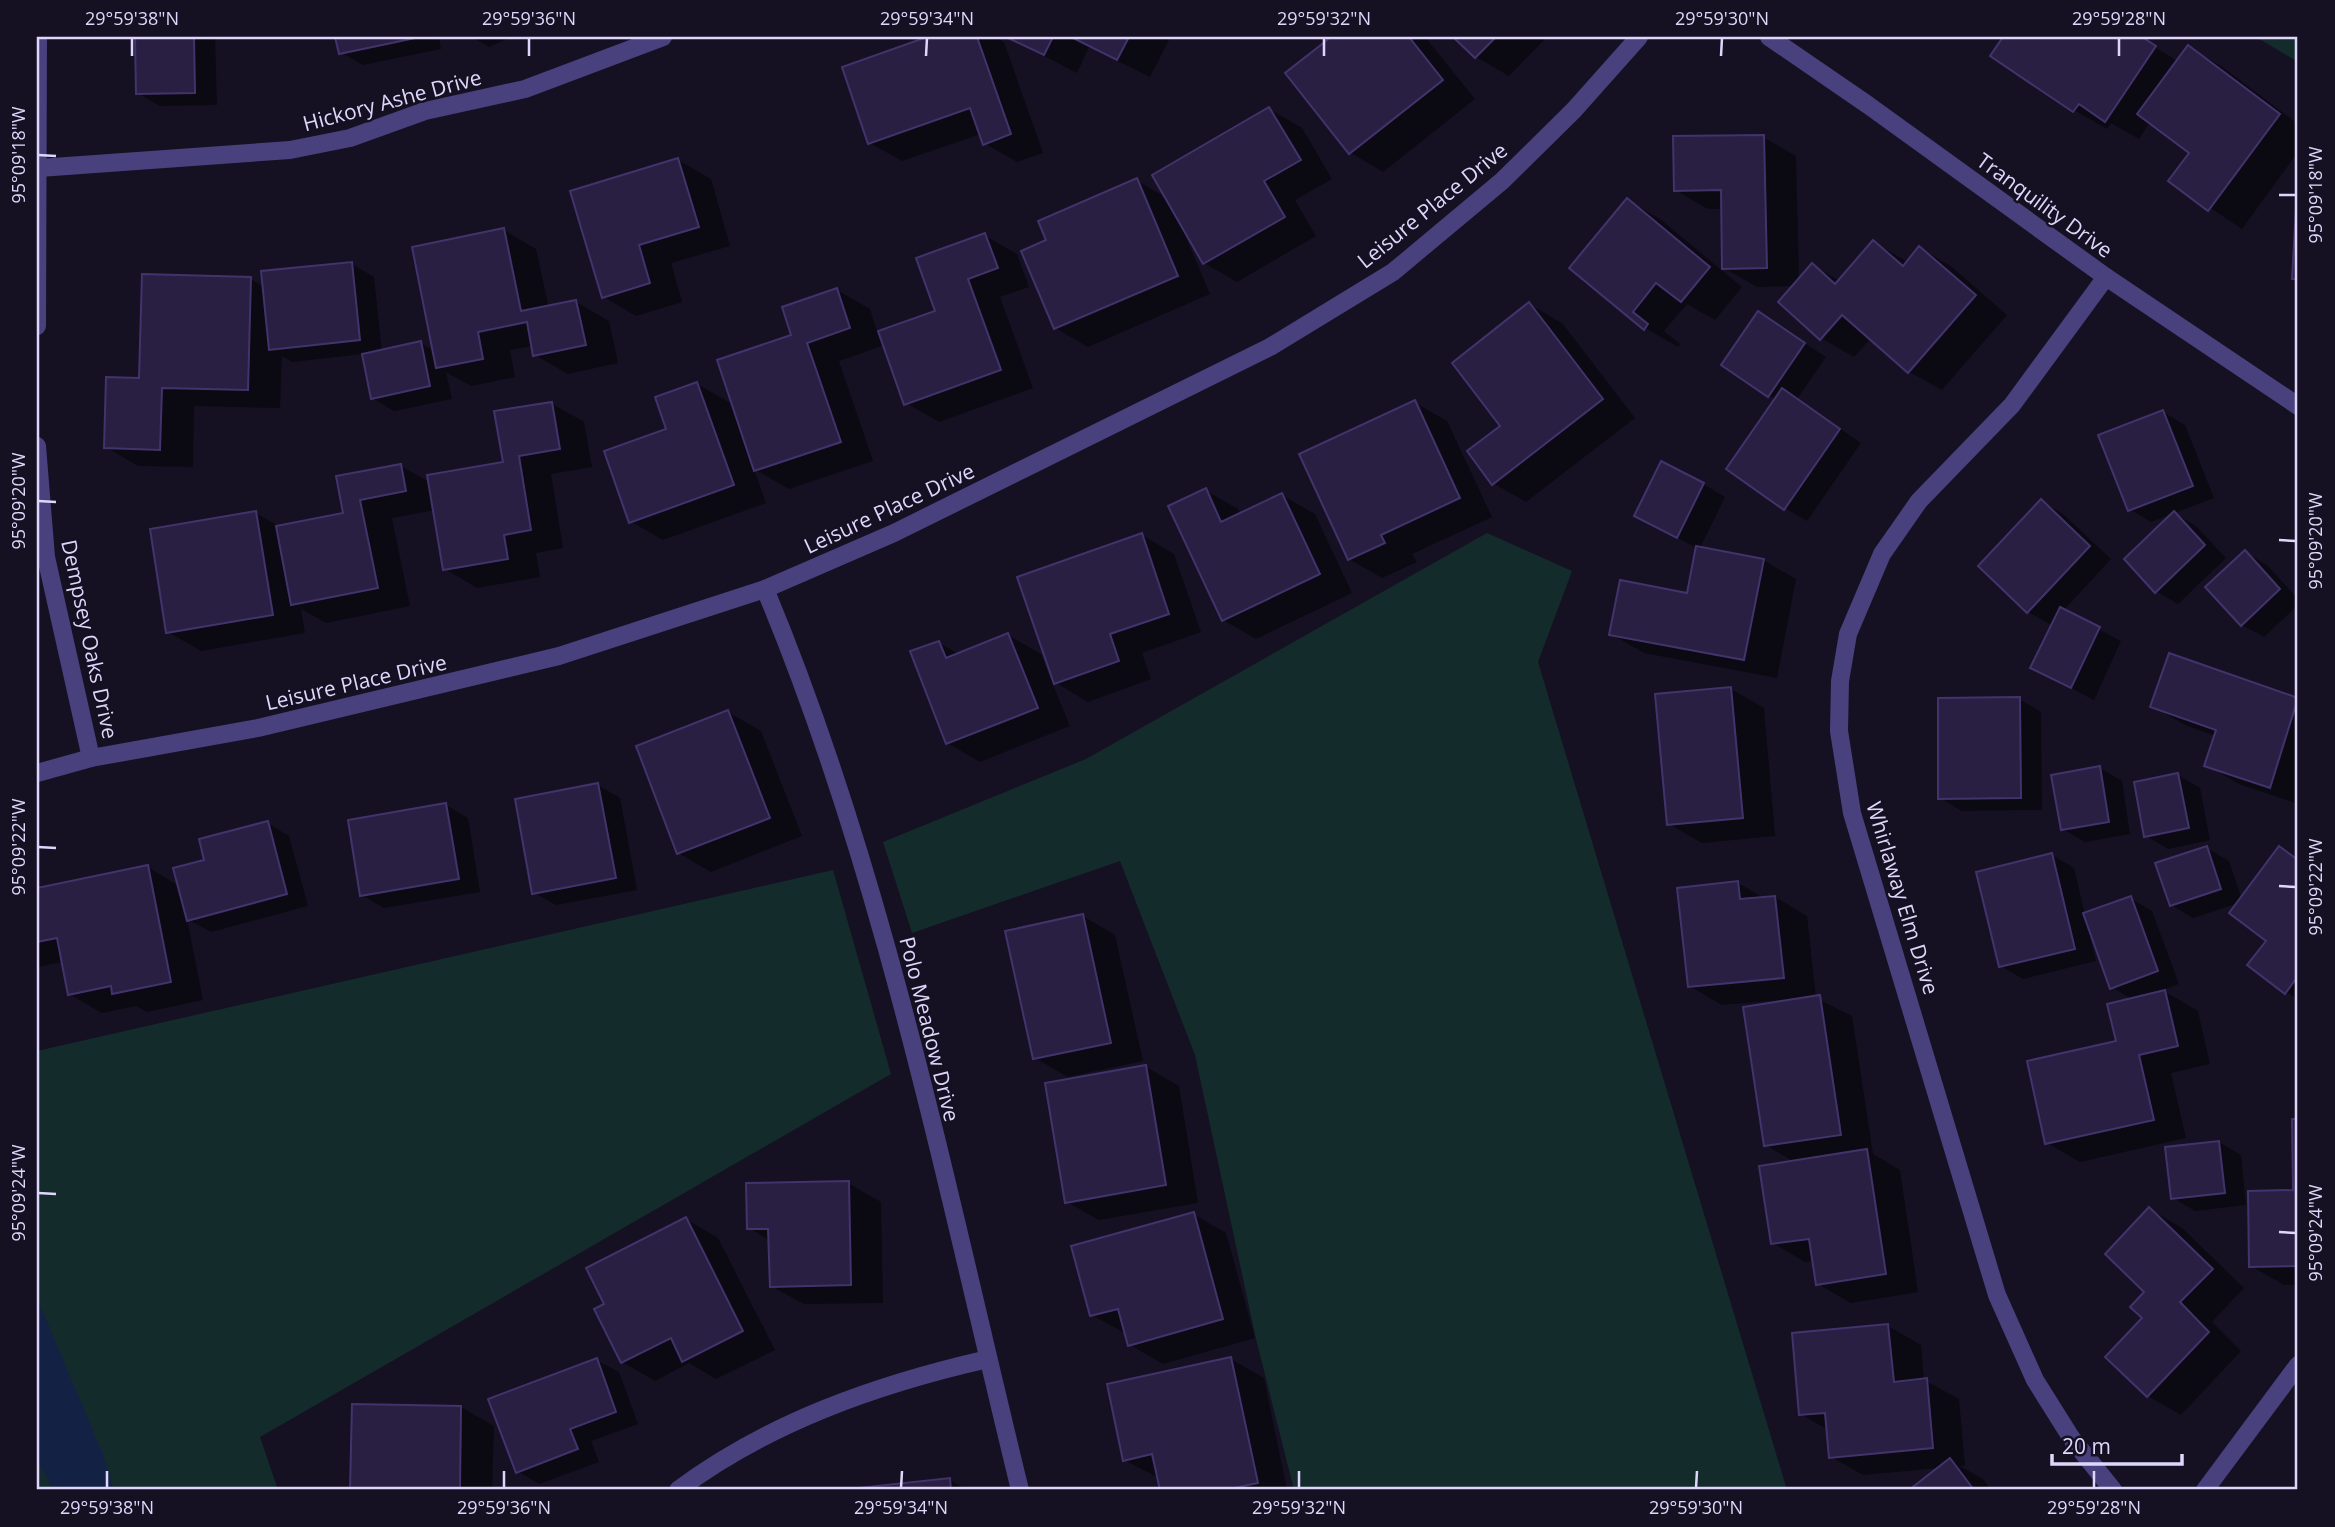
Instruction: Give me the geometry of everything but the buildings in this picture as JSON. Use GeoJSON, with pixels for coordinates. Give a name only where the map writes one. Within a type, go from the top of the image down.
{"type":"FeatureCollection","features":[{"type":"Feature","properties":{"kind":"street"},"geometry":{"type":"LineString","coordinates":[[37,326],[38,37]]}},
{"type":"Feature","properties":{"kind":"street","name":"Hickory Ashe Drive"},"geometry":{"type":"LineString","coordinates":[[39,168],[290,150],[350,138],[425,111],[525,89],[663,37]]}},
{"type":"Feature","properties":{"kind":"street","name":"Leisure Place Drive"},"geometry":{"type":"LineString","coordinates":[[37,772],[91,758],[258,728],[559,656],[765,589],[894,533],[1269,347],[1393,272],[1502,181],[1574,110],[1639,37]]}},
{"type":"Feature","properties":{"kind":"street","name":"Tranquility Drive"},"geometry":{"type":"LineString","coordinates":[[1769,37],[1868,104],[2106,277],[2298,406]]}},
{"type":"Feature","properties":{"kind":"street","name":"Whirlaway Elm Drive"},"geometry":{"type":"LineString","coordinates":[[2106,277],[2012,405],[1919,501],[1882,554],[1848,634],[1840,681],[1839,731],[1852,814],[1997,1295],[2035,1380],[2072,1439],[2113,1490]]}},
{"type":"Feature","properties":{"kind":"street","name":"Dempsey Oaks Drive"},"geometry":{"type":"LineString","coordinates":[[37,446],[46,556],[91,758]]}},
{"type":"Feature","properties":{"kind":"street","name":"Polo Meadow Drive"},"geometry":{"type":"LineString","coordinates":[[765,589],[791,653],[878,914],[1020,1490]]}},
{"type":"Feature","properties":{"kind":"street"},"geometry":{"type":"LineString","coordinates":[[678,1490],[711,1466],[766,1435],[840,1402],[934,1371],[988,1359]]}},
{"type":"Feature","properties":{"kind":"street"},"geometry":{"type":"LineString","coordinates":[[2205,1490],[2298,1365]]}},
{"type":"Feature","properties":{"kind":"green space"},"geometry":{"type":"Polygon","coordinates":[[[2256,37],[2298,37],[2298,62],[2256,37]]]}},
{"type":"Feature","properties":{"kind":"green space"},"geometry":{"type":"Polygon","coordinates":[[[1487,533],[1572,571],[1538,662],[1787,1490],[1294,1490],[1256,1339],[1195,1055],[1120,861],[912,933],[883,842],[1086,759],[1487,533]]]}},
{"type":"Feature","properties":{"kind":"green space"},"geometry":{"type":"Polygon","coordinates":[[[833,870],[891,1074],[260,1437],[278,1490],[37,1490],[37,1051],[833,870]]]}},
{"type":"Feature","properties":{"kind":"water"},"geometry":{"type":"Polygon","coordinates":[[[37,1298],[103,1454],[114,1490],[53,1490],[37,1459],[37,1298]]]}}]}
